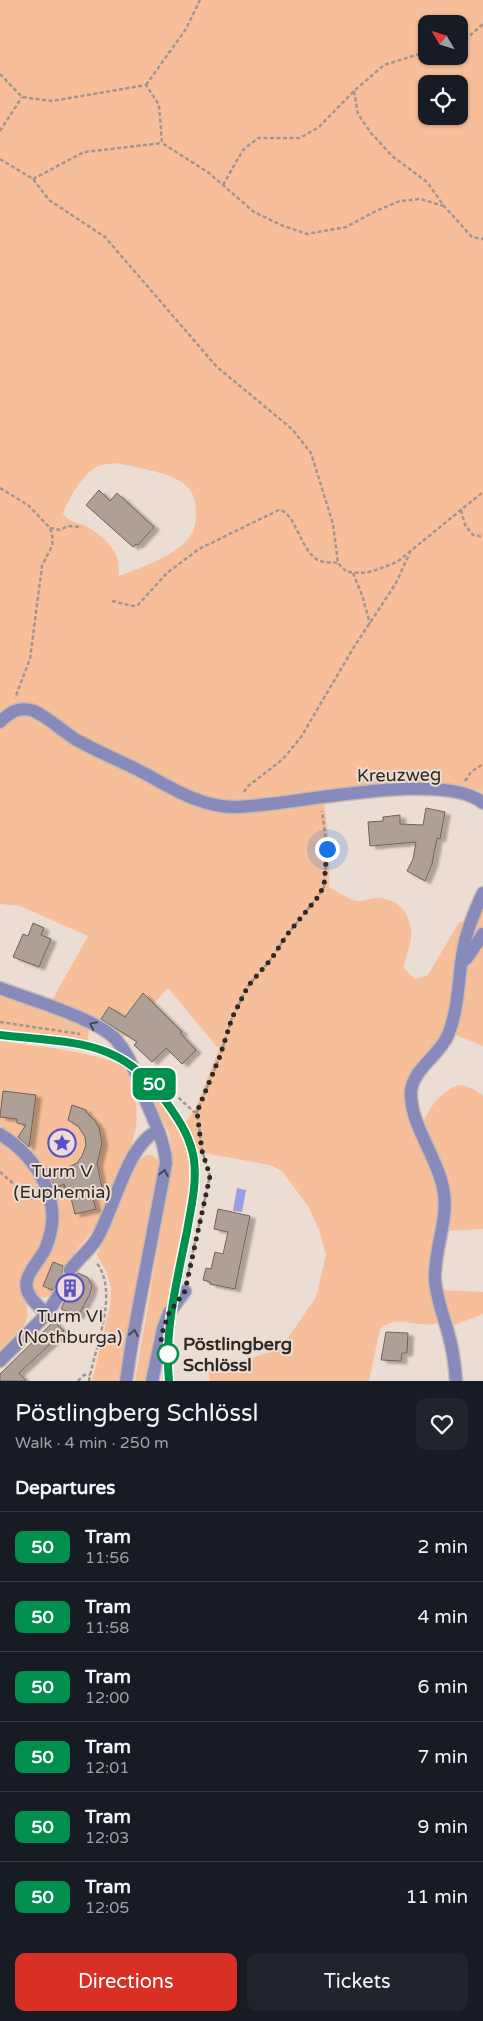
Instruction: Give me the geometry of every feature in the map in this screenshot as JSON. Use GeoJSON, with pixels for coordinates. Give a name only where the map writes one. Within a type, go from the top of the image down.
{"type":"FeatureCollection","features":[{"type":"Feature","properties":{"kind":"street","name":"Kreuzweg"},"geometry":{"type":"LineString","coordinates":[[14,710],[26,709],[39,713],[80,742],[188,797],[224,807],[245,807],[320,797],[411,789],[461,793],[481,801]]}},
{"type":"Feature","properties":{"kind":"street"},"geometry":{"type":"LineString","coordinates":[[0,722],[14,710]]}},
{"type":"Feature","properties":{"kind":"street"},"geometry":{"type":"LineString","coordinates":[[456,1381],[449,1336],[438,1300],[435,1280],[435,1262],[445,1212],[444,1190],[438,1167],[415,1115],[411,1098],[412,1085],[417,1075],[448,1036],[456,1006],[461,962],[469,925],[483,893]]}},
{"type":"Feature","properties":{"kind":"street"},"geometry":{"type":"LineString","coordinates":[[461,962],[467,958],[483,934]]}},
{"type":"Feature","properties":{"kind":"street"},"geometry":{"type":"LineString","coordinates":[[0,988],[79,1018],[107,1032],[120,1043],[136,1077],[166,1154],[166,1163],[126,1381]]}},
{"type":"Feature","properties":{"kind":"street"},"geometry":{"type":"LineString","coordinates":[[70,1270],[96,1239],[142,1141],[149,1134],[158,1131]]}},
{"type":"Feature","properties":{"kind":"street"},"geometry":{"type":"LineString","coordinates":[[0,1134],[17,1146],[31,1160],[43,1177],[49,1195],[52,1210],[52,1229],[46,1248],[26,1280],[27,1291],[33,1301],[47,1314]]}},
{"type":"Feature","properties":{"kind":"street"},"geometry":{"type":"LineString","coordinates":[[152,1381],[163,1330],[169,1313],[185,1291]]}},
{"type":"Feature","properties":{"kind":"street"},"geometry":{"type":"LineString","coordinates":[[0,1362],[47,1314],[60,1293]]}},
{"type":"Feature","properties":{"kind":"path"},"geometry":{"type":"LineString","coordinates":[[0,74],[22,97],[52,101],[146,85],[186,29],[200,0]]}},
{"type":"Feature","properties":{"kind":"path"},"geometry":{"type":"LineString","coordinates":[[468,37],[483,24]]}},
{"type":"Feature","properties":{"kind":"path"},"geometry":{"type":"LineString","coordinates":[[223,185],[243,150],[258,138],[300,138],[319,127],[354,91],[384,65],[418,54]]}},
{"type":"Feature","properties":{"kind":"path"},"geometry":{"type":"LineString","coordinates":[[146,85],[159,105],[162,143]]}},
{"type":"Feature","properties":{"kind":"path"},"geometry":{"type":"LineString","coordinates":[[354,91],[358,114],[371,133],[392,156],[427,182],[444,206],[472,237],[483,239]]}},
{"type":"Feature","properties":{"kind":"path"},"geometry":{"type":"LineString","coordinates":[[0,131],[22,97]]}},
{"type":"Feature","properties":{"kind":"path"},"geometry":{"type":"LineString","coordinates":[[33,179],[84,152],[162,143],[209,173],[254,212],[281,226],[307,234],[346,227],[400,201],[420,199],[444,206]]}},
{"type":"Feature","properties":{"kind":"path"},"geometry":{"type":"LineString","coordinates":[[0,158],[33,179],[49,200],[105,237],[180,325],[196,340],[217,367],[292,429],[311,453],[333,524],[338,563],[346,572],[376,570],[397,562],[483,492]]}},
{"type":"Feature","properties":{"kind":"path"},"geometry":{"type":"LineString","coordinates":[[0,488],[28,504],[50,528],[53,542],[42,566],[30,659],[16,694],[14,710]]}},
{"type":"Feature","properties":{"kind":"path"},"geometry":{"type":"LineString","coordinates":[[112,601],[133,606],[138,605],[167,573],[199,549],[279,510],[287,513],[311,555],[318,561],[338,563]]}},
{"type":"Feature","properties":{"kind":"path"},"geometry":{"type":"LineString","coordinates":[[461,510],[465,524],[473,535],[483,538]]}},
{"type":"Feature","properties":{"kind":"path"},"geometry":{"type":"LineString","coordinates":[[50,528],[60,530],[68,526],[82,527]]}},
{"type":"Feature","properties":{"kind":"path"},"geometry":{"type":"LineString","coordinates":[[245,807],[244,792],[247,787],[283,759],[301,737],[354,647],[396,583],[411,549]]}},
{"type":"Feature","properties":{"kind":"path"},"geometry":{"type":"LineString","coordinates":[[353,573],[362,595],[370,624]]}},
{"type":"Feature","properties":{"kind":"path"},"geometry":{"type":"LineString","coordinates":[[461,793],[468,776],[483,764]]}},
{"type":"Feature","properties":{"kind":"path"},"geometry":{"type":"LineString","coordinates":[[185,1291],[210,1176],[202,1151],[197,1112],[220,1056],[232,1018],[248,986],[272,958],[286,936],[317,898],[324,886],[326,838],[320,797]]}},
{"type":"Feature","properties":{"kind":"path"},"geometry":{"type":"LineString","coordinates":[[0,1022],[95,1036],[107,1032]]}},
{"type":"Feature","properties":{"kind":"path"},"geometry":{"type":"LineString","coordinates":[[147,1068],[182,1102],[194,1112],[197,1112]]}},
{"type":"Feature","properties":{"kind":"path"},"geometry":{"type":"LineString","coordinates":[[0,1172],[31,1198],[38,1197]]}},
{"type":"Feature","properties":{"kind":"path"},"geometry":{"type":"LineString","coordinates":[[86,1252],[102,1270],[107,1290],[107,1300],[89,1381]]}},
{"type":"Feature","properties":{"kind":"path"},"geometry":{"type":"LineString","coordinates":[[78,1381],[84,1375],[90,1375]]}},
{"type":"Feature","properties":{"kind":"shaded area"},"geometry":{"type":"Polygon","coordinates":[[[0,0],[483,0],[483,794],[481,791],[462,786],[433,783],[403,783],[239,803],[209,800],[92,744],[30,705],[21,704],[7,709],[0,715],[0,0]],[[116,463],[101,465],[89,473],[73,493],[63,514],[69,520],[94,531],[109,544],[118,561],[119,576],[159,560],[186,542],[194,527],[196,509],[195,500],[189,489],[177,479],[151,470],[116,463]]]}},
{"type":"Feature","properties":{"kind":"shaded area"},"geometry":{"type":"Polygon","coordinates":[[[30,715],[189,801],[324,802],[330,850],[329,887],[356,901],[374,898],[383,899],[390,900],[400,906],[408,917],[411,935],[404,968],[416,979],[428,975],[459,922],[464,922],[460,936],[448,1022],[429,1052],[414,1069],[406,1086],[405,1104],[411,1122],[428,1154],[441,1197],[433,1297],[438,1323],[394,1322],[380,1329],[369,1381],[210,1381],[208,1371],[214,1364],[248,1359],[270,1352],[288,1338],[316,1297],[326,1255],[319,1230],[308,1206],[282,1171],[270,1165],[199,1152],[186,1122],[195,1109],[219,1049],[168,988],[123,1038],[51,1002],[88,936],[20,906],[0,904],[0,727],[17,716],[30,715]]]}},
{"type":"Feature","properties":{"kind":"shaded area"},"geometry":{"type":"Polygon","coordinates":[[[483,903],[483,1046],[453,1034],[468,946],[483,903]]]}},
{"type":"Feature","properties":{"kind":"shaded area"},"geometry":{"type":"Polygon","coordinates":[[[0,994],[89,1028],[88,1041],[0,1029],[0,994]]]}},
{"type":"Feature","properties":{"kind":"shaded area"},"geometry":{"type":"Polygon","coordinates":[[[0,1041],[94,1056],[124,1066],[135,1100],[137,1114],[133,1140],[103,1212],[92,1231],[69,1260],[54,1291],[45,1298],[34,1294],[32,1278],[45,1261],[55,1242],[59,1221],[58,1211],[51,1192],[30,1157],[17,1140],[0,1125],[0,1041]]]}},
{"type":"Feature","properties":{"kind":"shaded area"},"geometry":{"type":"Polygon","coordinates":[[[139,1077],[174,1121],[185,1146],[191,1174],[171,1297],[161,1326],[149,1381],[135,1381],[170,1176],[172,1149],[168,1131],[139,1077]]]}},
{"type":"Feature","properties":{"kind":"shaded area"},"geometry":{"type":"Polygon","coordinates":[[[462,1085],[473,1089],[483,1096],[483,1229],[446,1231],[423,1122],[438,1098],[449,1089],[462,1085]]]}},
{"type":"Feature","properties":{"kind":"shaded area"},"geometry":{"type":"Polygon","coordinates":[[[0,1140],[30,1164],[45,1200],[47,1220],[45,1237],[24,1297],[27,1306],[26,1321],[18,1333],[0,1351],[0,1140]]]}},
{"type":"Feature","properties":{"kind":"shaded area"},"geometry":{"type":"Polygon","coordinates":[[[146,1155],[152,1155],[158,1159],[159,1171],[121,1381],[92,1381],[110,1306],[111,1287],[106,1271],[97,1255],[138,1161],[146,1155]]]}},
{"type":"Feature","properties":{"kind":"shaded area"},"geometry":{"type":"Polygon","coordinates":[[[442,1290],[483,1292],[483,1314],[452,1326],[442,1290]]]}},
{"type":"Feature","properties":{"kind":"water"},"geometry":{"type":"Polygon","coordinates":[[[237,1188],[246,1190],[242,1212],[233,1211],[237,1188]]]}},
{"type":"Feature","properties":{"kind":"building"},"geometry":{"type":"Polygon","coordinates":[[[99,490],[110,501],[117,493],[154,527],[138,545],[136,544],[133,547],[86,505],[99,490]]]}},
{"type":"Feature","properties":{"kind":"building"},"geometry":{"type":"Polygon","coordinates":[[[426,808],[445,812],[440,839],[437,838],[432,864],[425,881],[407,871],[413,859],[416,842],[370,846],[368,822],[383,821],[383,817],[400,815],[400,824],[423,825],[426,808]]]}},
{"type":"Feature","properties":{"kind":"building"},"geometry":{"type":"Polygon","coordinates":[[[33,923],[44,928],[41,935],[51,939],[39,967],[13,957],[23,934],[28,936],[33,923]]]}},
{"type":"Feature","properties":{"kind":"building"},"geometry":{"type":"Polygon","coordinates":[[[143,993],[182,1032],[180,1033],[196,1050],[182,1064],[166,1048],[152,1062],[134,1045],[137,1042],[101,1019],[109,1007],[125,1017],[143,993]]]}},
{"type":"Feature","properties":{"kind":"building"},"geometry":{"type":"Polygon","coordinates":[[[3,1091],[36,1095],[29,1147],[18,1137],[26,1125],[17,1123],[17,1119],[0,1117],[3,1091]]]}},
{"type":"Feature","properties":{"kind":"building"},"geometry":{"type":"Polygon","coordinates":[[[72,1105],[86,1110],[95,1121],[99,1128],[102,1143],[97,1164],[102,1188],[91,1191],[96,1209],[75,1214],[69,1190],[66,1191],[64,1184],[55,1188],[45,1168],[58,1172],[77,1163],[82,1156],[86,1145],[85,1137],[78,1126],[68,1120],[72,1105]]]}},
{"type":"Feature","properties":{"kind":"building"},"geometry":{"type":"Polygon","coordinates":[[[218,1209],[250,1216],[235,1289],[210,1284],[210,1282],[203,1280],[206,1268],[211,1269],[215,1252],[223,1254],[228,1232],[214,1229],[218,1209]]]}},
{"type":"Feature","properties":{"kind":"building","name":"Turm VI (Nothburga)"},"geometry":{"type":"Polygon","coordinates":[[[53,1262],[63,1266],[62,1273],[65,1277],[73,1278],[78,1273],[87,1277],[92,1285],[90,1294],[78,1316],[61,1309],[68,1294],[65,1286],[57,1286],[52,1290],[43,1286],[53,1262]]]}},
{"type":"Feature","properties":{"kind":"building"},"geometry":{"type":"Polygon","coordinates":[[[54,1321],[64,1331],[19,1373],[26,1381],[0,1381],[0,1374],[54,1321]]]}},
{"type":"Feature","properties":{"kind":"building"},"geometry":{"type":"Polygon","coordinates":[[[386,1332],[408,1333],[407,1353],[402,1353],[401,1361],[381,1360],[386,1332]]]}},
{"type":"Feature","properties":{"kind":"tunnel"},"geometry":{"type":"LineString","coordinates":[[60,1293],[70,1270]]}},
{"type":"Feature","properties":{"kind":"tram line"},"geometry":{"type":"LineString","coordinates":[[0,1035],[80,1044],[111,1052],[142,1073],[164,1099],[185,1132],[193,1152],[195,1179],[192,1207],[175,1289],[170,1326],[168,1344],[169,1381]]}},
{"type":"Feature","properties":{"kind":"tram line","name":"50"},"geometry":{"type":"LineString","coordinates":[[0,1035],[94,1046],[112,1052],[134,1066],[153,1083],[182,1125],[192,1150],[195,1179],[170,1320],[168,1337],[169,1381]]}},
{"type":"Feature","properties":{"kind":"place","name":"Turm V (Euphemia)"},"geometry":{"type":"Point","coordinates":[62,1143]}},
{"type":"Feature","properties":{"kind":"place","name":"Turm VI (Nothburga)"},"geometry":{"type":"Point","coordinates":[70,1288]}},
{"type":"Feature","properties":{"kind":"place","name":"Pöstlingberg Schlössl"},"geometry":{"type":"Point","coordinates":[168,1354]}},
{"type":"Feature","properties":{"kind":"route"},"geometry":{"type":"LineString","coordinates":[[168,1354],[160,1346],[163,1330],[169,1313],[185,1291],[210,1176],[202,1151],[197,1112],[220,1056],[232,1018],[248,986],[272,958],[286,936],[317,898],[324,886],[327,849]]}}]}
